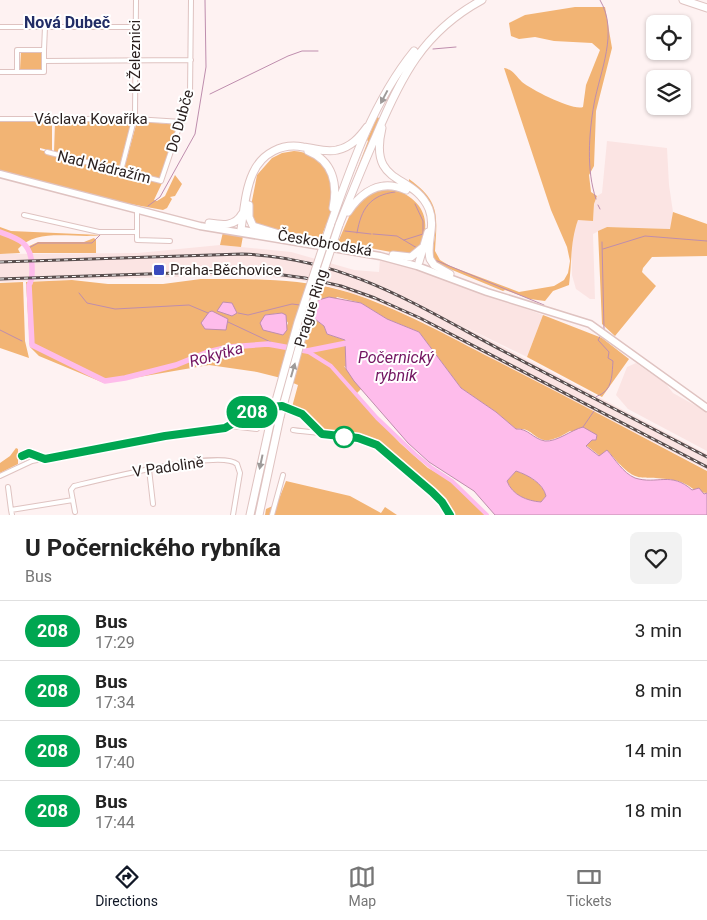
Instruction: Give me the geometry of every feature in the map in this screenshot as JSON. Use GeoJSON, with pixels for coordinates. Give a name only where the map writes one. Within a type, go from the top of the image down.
{"type":"FeatureCollection","features":[{"type":"Feature","properties":{"kind":"highway"},"geometry":{"type":"LineString","coordinates":[[209,224],[226,225],[236,222],[241,216],[252,173],[269,153],[291,146],[325,151],[341,149],[358,139],[376,114],[396,75],[423,40],[449,16],[473,0]]}},
{"type":"Feature","properties":{"kind":"highway"},"geometry":{"type":"LineString","coordinates":[[450,274],[434,265],[430,259],[430,213],[422,197],[393,178],[383,164],[380,142],[387,109],[406,72],[422,49],[448,22],[482,0]]}},
{"type":"Feature","properties":{"kind":"highway"},"geometry":{"type":"LineString","coordinates":[[683,0],[707,8]]}},
{"type":"Feature","properties":{"kind":"highway"},"geometry":{"type":"LineString","coordinates":[[698,0],[707,2]]}},
{"type":"Feature","properties":{"kind":"highway","name":"Prague Ring"},"geometry":{"type":"LineString","coordinates":[[259,515],[276,416],[340,223],[387,109]]}},
{"type":"Feature","properties":{"kind":"highway","name":"Prague Ring"},"geometry":{"type":"LineString","coordinates":[[250,515],[298,322],[331,221],[376,114]]}},
{"type":"Feature","properties":{"kind":"highway"},"geometry":{"type":"LineString","coordinates":[[242,232],[252,184],[261,164],[275,153],[292,148],[310,151],[326,163],[333,174],[336,191],[331,221]]}},
{"type":"Feature","properties":{"kind":"highway"},"geometry":{"type":"LineString","coordinates":[[252,184],[248,212],[251,224],[260,230],[286,236]]}},
{"type":"Feature","properties":{"kind":"highway"},"geometry":{"type":"LineString","coordinates":[[340,223],[363,193],[375,187],[390,186],[406,190],[420,203],[427,216],[430,232],[420,265]]}},
{"type":"Feature","properties":{"kind":"highway"},"geometry":{"type":"LineString","coordinates":[[242,232],[246,199]]}},
{"type":"Feature","properties":{"kind":"highway"},"geometry":{"type":"LineString","coordinates":[[393,255],[415,255],[422,248],[430,232]]}},
{"type":"Feature","properties":{"kind":"main road","name":"Českobrodská"},"geometry":{"type":"LineString","coordinates":[[0,174],[200,226],[380,256],[420,265],[450,274],[508,298]]}},
{"type":"Feature","properties":{"kind":"main road","name":"Českobrodská"},"geometry":{"type":"LineString","coordinates":[[137,209],[152,209],[242,232],[286,236],[393,255],[508,298],[596,327],[707,408]]}},
{"type":"Feature","properties":{"kind":"street","name":"K Železnici"},"geometry":{"type":"LineString","coordinates":[[121,171],[135,119],[136,0]]}},
{"type":"Feature","properties":{"kind":"street","name":"Do Dubče"},"geometry":{"type":"LineString","coordinates":[[162,181],[190,94],[191,0]]}},
{"type":"Feature","properties":{"kind":"street"},"geometry":{"type":"LineString","coordinates":[[0,27],[135,27]]}},
{"type":"Feature","properties":{"kind":"street"},"geometry":{"type":"LineString","coordinates":[[0,72],[44,72],[45,27]]}},
{"type":"Feature","properties":{"kind":"street"},"geometry":{"type":"LineString","coordinates":[[17,72],[17,50],[44,50]]}},
{"type":"Feature","properties":{"kind":"street"},"geometry":{"type":"LineString","coordinates":[[44,61],[191,60]]}},
{"type":"Feature","properties":{"kind":"street","name":"Václava Kovaříka"},"geometry":{"type":"LineString","coordinates":[[0,120],[135,119],[182,122]]}},
{"type":"Feature","properties":{"kind":"street","name":"Nad Nádražím"},"geometry":{"type":"LineString","coordinates":[[47,152],[162,181]]}},
{"type":"Feature","properties":{"kind":"street"},"geometry":{"type":"LineString","coordinates":[[137,209],[137,240],[170,241]]}},
{"type":"Feature","properties":{"kind":"street"},"geometry":{"type":"LineString","coordinates":[[24,215],[99,232],[137,232]]}},
{"type":"Feature","properties":{"kind":"street"},"geometry":{"type":"LineString","coordinates":[[231,426],[252,412],[273,406]]}},
{"type":"Feature","properties":{"kind":"street"},"geometry":{"type":"LineString","coordinates":[[288,407],[302,414],[322,434]]}},
{"type":"Feature","properties":{"kind":"street"},"geometry":{"type":"LineString","coordinates":[[239,421],[241,427]]}},
{"type":"Feature","properties":{"kind":"street"},"geometry":{"type":"LineString","coordinates":[[0,476],[32,461],[165,436],[231,426],[257,429]]}},
{"type":"Feature","properties":{"kind":"street"},"geometry":{"type":"LineString","coordinates":[[293,430],[358,438],[377,445],[432,492],[442,502],[450,515]]}},
{"type":"Feature","properties":{"kind":"street","name":"V Padolině"},"geometry":{"type":"LineString","coordinates":[[73,500],[71,490],[74,486],[193,461],[235,462],[240,473],[233,515]]}},
{"type":"Feature","properties":{"kind":"street"},"geometry":{"type":"LineString","coordinates":[[149,469],[153,504]]}},
{"type":"Feature","properties":{"kind":"street"},"geometry":{"type":"LineString","coordinates":[[272,515],[283,476]]}},
{"type":"Feature","properties":{"kind":"street"},"geometry":{"type":"LineString","coordinates":[[8,487],[12,512],[73,500],[75,512]]}},
{"type":"Feature","properties":{"kind":"shaded area"},"geometry":{"type":"Polygon","coordinates":[[[575,7],[605,7],[612,48],[596,111],[594,166],[589,175],[591,192],[597,196],[594,204],[593,221],[578,220],[572,244],[569,285],[553,291],[545,301],[530,299],[505,290],[503,291],[433,262],[436,226],[435,251],[440,260],[450,266],[519,292],[554,286],[564,280],[568,273],[570,261],[567,247],[551,210],[504,68],[512,71],[527,86],[543,94],[571,106],[583,107],[586,85],[600,50],[592,43],[554,41],[535,37],[519,39],[511,36],[509,23],[525,15],[575,7]]]}},
{"type":"Feature","properties":{"kind":"shaded area"},"geometry":{"type":"Polygon","coordinates":[[[21,51],[40,51],[43,54],[43,67],[40,70],[20,70],[21,51]]]}},
{"type":"Feature","properties":{"kind":"shaded area"},"geometry":{"type":"Polygon","coordinates":[[[377,117],[381,119],[338,219],[367,140],[377,117]]]}},
{"type":"Feature","properties":{"kind":"shaded area"},"geometry":{"type":"Polygon","coordinates":[[[129,121],[131,123],[119,168],[54,152],[55,122],[129,121]]]}},
{"type":"Feature","properties":{"kind":"shaded area"},"geometry":{"type":"Polygon","coordinates":[[[137,121],[179,125],[160,179],[124,169],[137,121]]]}},
{"type":"Feature","properties":{"kind":"shaded area"},"geometry":{"type":"Polygon","coordinates":[[[0,122],[52,122],[52,151],[40,148],[40,150],[162,183],[154,200],[157,201],[165,196],[175,175],[182,184],[175,196],[170,197],[172,199],[167,208],[163,210],[125,203],[0,171],[0,122]]]}},
{"type":"Feature","properties":{"kind":"shaded area"},"geometry":{"type":"Polygon","coordinates":[[[607,141],[667,148],[673,212],[671,229],[607,227],[593,234],[595,299],[590,299],[576,289],[572,275],[571,238],[578,220],[593,220],[594,204],[597,196],[602,193],[607,141]]]}},
{"type":"Feature","properties":{"kind":"shaded area"},"geometry":{"type":"Polygon","coordinates":[[[294,151],[314,157],[327,170],[331,179],[333,188],[332,209],[321,238],[257,226],[250,211],[257,175],[272,158],[282,153],[294,151]]]}},
{"type":"Feature","properties":{"kind":"shaded area"},"geometry":{"type":"Polygon","coordinates":[[[409,179],[427,195],[435,210],[436,226],[429,206],[409,184],[409,179]]]}},
{"type":"Feature","properties":{"kind":"shaded area"},"geometry":{"type":"Polygon","coordinates":[[[392,188],[411,198],[423,212],[425,230],[418,250],[407,255],[338,242],[352,210],[372,191],[392,188]]]}},
{"type":"Feature","properties":{"kind":"shaded area"},"geometry":{"type":"Polygon","coordinates":[[[673,212],[707,224],[707,256],[652,257],[642,272],[656,286],[615,336],[602,324],[598,231],[607,227],[670,229],[673,212]]]}},
{"type":"Feature","properties":{"kind":"shaded area"},"geometry":{"type":"Polygon","coordinates":[[[0,227],[11,231],[101,235],[57,235],[35,238],[26,242],[18,249],[20,253],[0,254],[0,227]]]}},
{"type":"Feature","properties":{"kind":"shaded area"},"geometry":{"type":"Polygon","coordinates":[[[223,232],[243,236],[241,247],[220,245],[223,232]]]}},
{"type":"Feature","properties":{"kind":"shaded area"},"geometry":{"type":"Polygon","coordinates":[[[94,238],[96,240],[96,253],[28,253],[25,248],[38,242],[84,242],[94,238]]]}},
{"type":"Feature","properties":{"kind":"shaded area"},"geometry":{"type":"Polygon","coordinates":[[[220,245],[291,252],[354,270],[379,272],[380,259],[416,269],[543,315],[527,357],[459,324],[707,454],[707,470],[419,320],[374,300],[326,285],[293,279],[244,275],[0,282],[0,254],[138,253],[220,245]]]}},
{"type":"Feature","properties":{"kind":"shaded area"},"geometry":{"type":"Polygon","coordinates":[[[201,279],[288,281],[340,290],[377,302],[451,337],[707,471],[707,493],[699,492],[678,481],[633,475],[607,450],[600,456],[586,445],[592,440],[570,431],[549,440],[543,440],[529,431],[516,429],[496,412],[461,388],[419,332],[387,319],[361,303],[337,297],[316,320],[324,326],[327,334],[345,340],[346,367],[344,366],[361,389],[355,395],[400,443],[428,468],[452,481],[486,515],[453,515],[443,501],[381,444],[353,434],[324,431],[303,412],[292,407],[298,385],[281,378],[257,372],[209,365],[104,383],[39,356],[30,347],[26,282],[72,280],[108,284],[163,284],[201,279]],[[282,313],[265,315],[283,335],[288,323],[282,313]]]}},
{"type":"Feature","properties":{"kind":"shaded area"},"geometry":{"type":"Polygon","coordinates":[[[23,282],[25,341],[29,358],[0,348],[0,283],[23,282]]]}},
{"type":"Feature","properties":{"kind":"shaded area"},"geometry":{"type":"Polygon","coordinates":[[[543,315],[602,338],[629,359],[602,397],[527,357],[543,315]]]}},
{"type":"Feature","properties":{"kind":"shaded area"},"geometry":{"type":"Polygon","coordinates":[[[636,363],[666,384],[673,393],[707,412],[707,451],[628,409],[616,395],[627,367],[636,363]]]}},
{"type":"Feature","properties":{"kind":"shaded area"},"geometry":{"type":"Polygon","coordinates":[[[276,418],[256,515],[255,515],[276,418]]]}},
{"type":"Feature","properties":{"kind":"shaded area"},"geometry":{"type":"Polygon","coordinates":[[[16,448],[18,449],[18,464],[0,473],[0,463],[10,456],[16,448]]]}},
{"type":"Feature","properties":{"kind":"shaded area"},"geometry":{"type":"Polygon","coordinates":[[[516,471],[530,477],[542,487],[546,496],[541,502],[525,499],[512,490],[507,481],[516,471]]]}},
{"type":"Feature","properties":{"kind":"shaded area"},"geometry":{"type":"Polygon","coordinates":[[[286,481],[350,496],[381,513],[385,507],[397,515],[265,515],[266,509],[277,504],[286,481]]]}},
{"type":"Feature","properties":{"kind":"water","name":"Počernický rybník"},"geometry":{"type":"Polygon","coordinates":[[[329,297],[361,303],[387,319],[419,332],[461,388],[496,412],[516,429],[524,430],[537,438],[550,441],[583,427],[597,435],[596,440],[592,440],[586,446],[599,456],[607,450],[631,476],[643,480],[677,481],[692,490],[699,488],[704,494],[707,493],[707,515],[495,515],[474,491],[429,462],[408,443],[354,381],[346,369],[345,340],[327,334],[324,326],[311,316],[315,301],[329,297]],[[516,471],[507,481],[512,490],[516,494],[530,500],[541,502],[546,496],[542,487],[530,477],[516,471]]]}},
{"type":"Feature","properties":{"kind":"water"},"geometry":{"type":"Polygon","coordinates":[[[223,302],[232,303],[237,313],[232,316],[217,311],[223,302]]]}},
{"type":"Feature","properties":{"kind":"water"},"geometry":{"type":"Polygon","coordinates":[[[212,311],[228,319],[226,330],[205,329],[201,323],[209,312],[212,311]]]}},
{"type":"Feature","properties":{"kind":"water"},"geometry":{"type":"Polygon","coordinates":[[[282,313],[286,315],[287,330],[283,335],[263,330],[260,323],[265,315],[282,313]]]}},
{"type":"Feature","properties":{"kind":"waterway"},"geometry":{"type":"LineString","coordinates":[[148,206],[160,197],[195,134],[206,67],[205,0]]}},
{"type":"Feature","properties":{"kind":"waterway"},"geometry":{"type":"LineString","coordinates":[[596,199],[591,176],[590,139],[594,104],[604,65],[608,38],[608,25],[600,0]]}},
{"type":"Feature","properties":{"kind":"waterway"},"geometry":{"type":"LineString","coordinates":[[433,49],[456,47]]}},
{"type":"Feature","properties":{"kind":"waterway"},"geometry":{"type":"LineString","coordinates":[[210,94],[288,56],[302,51],[318,51]]}},
{"type":"Feature","properties":{"kind":"waterway"},"geometry":{"type":"LineString","coordinates":[[357,233],[361,217],[368,205],[379,196],[395,192]]}},
{"type":"Feature","properties":{"kind":"waterway"},"geometry":{"type":"LineString","coordinates":[[404,240],[423,234],[423,221],[415,204]]}},
{"type":"Feature","properties":{"kind":"waterway"},"geometry":{"type":"LineString","coordinates":[[598,205],[600,209]]}},
{"type":"Feature","properties":{"kind":"waterway"},"geometry":{"type":"LineString","coordinates":[[345,231],[371,234]]}},
{"type":"Feature","properties":{"kind":"waterway","name":"Rokytka"},"geometry":{"type":"LineString","coordinates":[[0,232],[23,243],[27,247],[31,258],[32,278],[29,285],[32,345],[105,381],[176,365],[208,352],[229,347],[268,344],[307,351],[352,342]]}},
{"type":"Feature","properties":{"kind":"waterway"},"geometry":{"type":"LineString","coordinates":[[27,249],[38,243],[92,243],[101,234]]}},
{"type":"Feature","properties":{"kind":"waterway"},"geometry":{"type":"LineString","coordinates":[[373,234],[397,236],[417,248]]}},
{"type":"Feature","properties":{"kind":"waterway"},"geometry":{"type":"LineString","coordinates":[[603,249],[645,236],[707,241]]}},
{"type":"Feature","properties":{"kind":"waterway"},"geometry":{"type":"LineString","coordinates":[[602,242],[604,329]]}},
{"type":"Feature","properties":{"kind":"waterway"},"geometry":{"type":"LineString","coordinates":[[435,260],[544,305]]}},
{"type":"Feature","properties":{"kind":"waterway"},"geometry":{"type":"LineString","coordinates":[[79,293],[87,303],[115,309],[189,305],[208,313]]}},
{"type":"Feature","properties":{"kind":"waterway"},"geometry":{"type":"LineString","coordinates":[[238,313],[248,315],[292,304],[300,305]]}},
{"type":"Feature","properties":{"kind":"waterway"},"geometry":{"type":"LineString","coordinates":[[228,322],[277,345]]}},
{"type":"Feature","properties":{"kind":"waterway"},"geometry":{"type":"LineString","coordinates":[[0,330],[22,341]]}},
{"type":"Feature","properties":{"kind":"waterway"},"geometry":{"type":"LineString","coordinates":[[596,397],[609,387],[613,361],[608,358],[609,352],[598,340],[601,335]]}},
{"type":"Feature","properties":{"kind":"waterway"},"geometry":{"type":"LineString","coordinates":[[307,351],[331,366],[377,418],[415,454],[452,481],[487,515]]}},
{"type":"Feature","properties":{"kind":"waterway"},"geometry":{"type":"LineString","coordinates":[[583,427],[594,411]]}},
{"type":"Feature","properties":{"kind":"railway"},"geometry":{"type":"LineString","coordinates":[[0,262],[242,254],[280,257],[314,264],[347,274],[410,301],[707,457]]}},
{"type":"Feature","properties":{"kind":"railway"},"geometry":{"type":"LineString","coordinates":[[0,279],[205,272],[268,273],[305,278],[341,286],[375,298],[420,318],[707,467]]}},
{"type":"Feature","properties":{"kind":"bus line","name":"208"},"geometry":{"type":"LineString","coordinates":[[22,456],[29,453],[45,459],[185,432],[225,428],[260,408],[282,406],[302,414],[322,434],[358,438],[377,445],[432,492],[442,502],[450,515]]}},
{"type":"Feature","properties":{"kind":"place","name":"Praha-Běchovice"},"geometry":{"type":"Point","coordinates":[159,270]}},
{"type":"Feature","properties":{"kind":"district","name":"Nová Dubeč"},"geometry":{"type":"Point","coordinates":[67,22]}}]}
